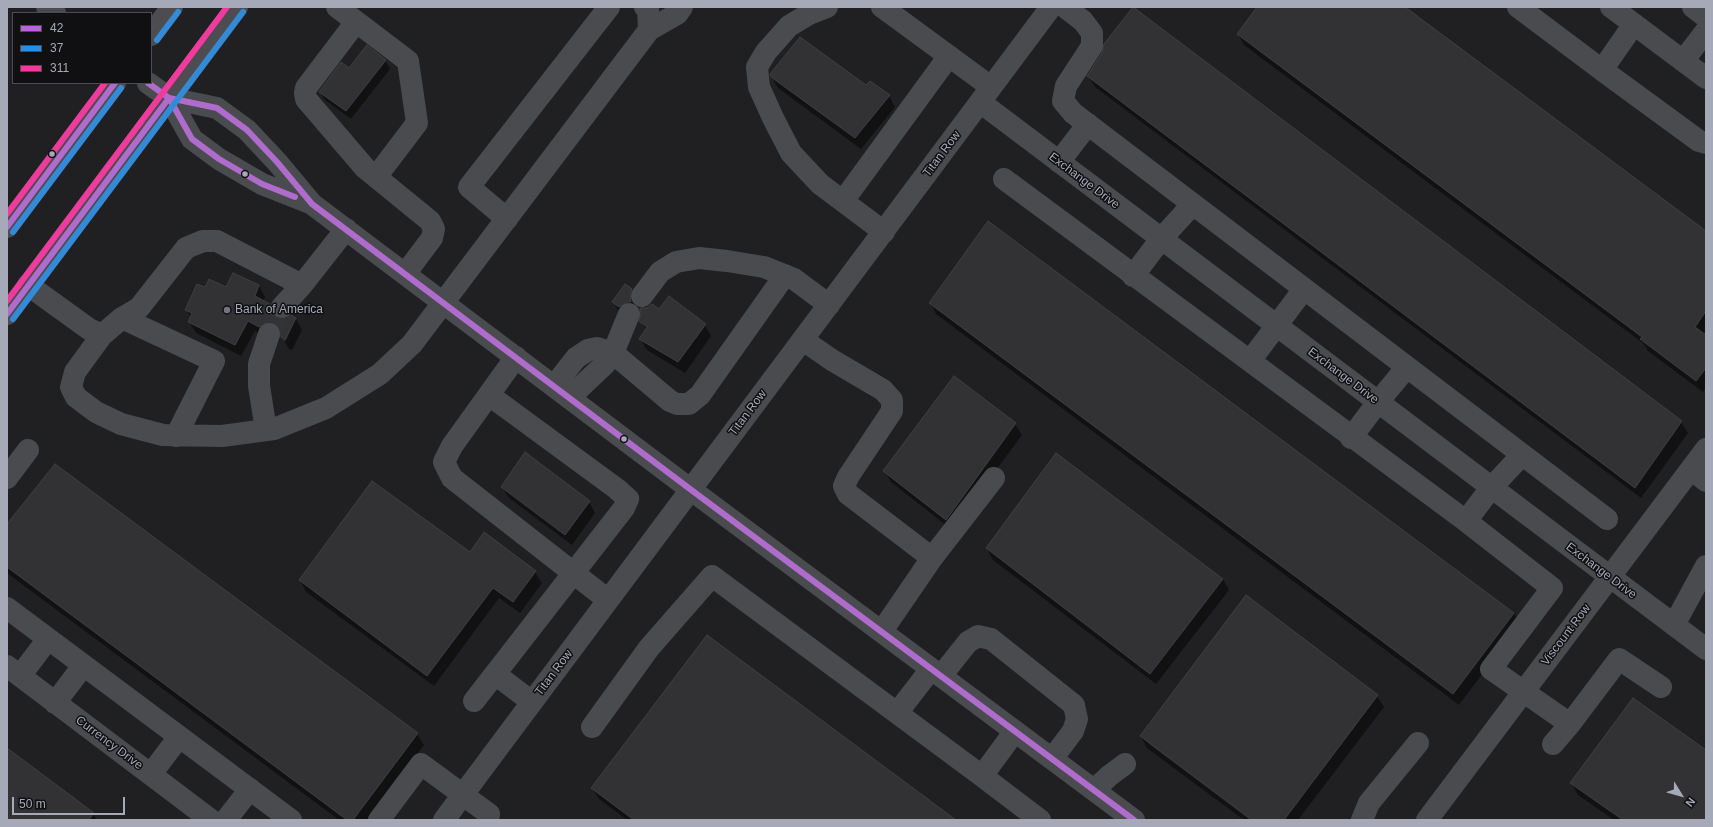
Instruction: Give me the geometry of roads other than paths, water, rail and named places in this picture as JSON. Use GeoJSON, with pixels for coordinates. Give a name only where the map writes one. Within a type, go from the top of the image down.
{"type":"FeatureCollection","features":[{"type":"Feature","properties":{"kind":"main road"},"geometry":{"type":"LineString","coordinates":[[152,34],[172,7]]}},
{"type":"Feature","properties":{"kind":"main road"},"geometry":{"type":"LineString","coordinates":[[7,314],[237,7]]}},
{"type":"Feature","properties":{"kind":"main road"},"geometry":{"type":"LineString","coordinates":[[7,227],[114,84]]}},
{"type":"Feature","properties":{"kind":"street"},"geometry":{"type":"LineString","coordinates":[[337,7],[408,61],[417,123],[376,177]]}},
{"type":"Feature","properties":{"kind":"street"},"geometry":{"type":"LineString","coordinates":[[507,219],[469,187],[609,7]]}},
{"type":"Feature","properties":{"kind":"street"},"geometry":{"type":"LineString","coordinates":[[645,7],[648,10],[649,30]]}},
{"type":"Feature","properties":{"kind":"street"},"geometry":{"type":"LineString","coordinates":[[302,284],[217,241],[203,241],[186,248],[140,308],[122,318],[102,335],[75,372],[71,387],[76,397],[96,412],[121,424],[163,435],[222,436],[274,429],[326,408],[380,374],[412,344],[649,30],[677,14],[682,7]]}},
{"type":"Feature","properties":{"kind":"street"},"geometry":{"type":"LineString","coordinates":[[827,7],[809,14],[788,26],[766,52],[757,67],[759,87],[791,153],[820,184],[884,232]]}},
{"type":"Feature","properties":{"kind":"street","name":"Exchange Drive"},"geometry":{"type":"LineString","coordinates":[[882,7],[949,56],[985,95],[1059,162],[1706,649]]}},
{"type":"Feature","properties":{"kind":"street","name":"Titan Row"},"geometry":{"type":"LineString","coordinates":[[444,820],[690,489],[1052,7]]}},
{"type":"Feature","properties":{"kind":"street"},"geometry":{"type":"LineString","coordinates":[[1065,7],[1083,21],[1092,33],[1092,46],[1066,86],[1063,101],[1073,113],[1607,519]]}},
{"type":"Feature","properties":{"kind":"street"},"geometry":{"type":"LineString","coordinates":[[1518,7],[1694,138],[1706,143]]}},
{"type":"Feature","properties":{"kind":"street"},"geometry":{"type":"LineString","coordinates":[[1611,7],[1706,78]]}},
{"type":"Feature","properties":{"kind":"street"},"geometry":{"type":"LineString","coordinates":[[1693,7],[1706,17]]}},
{"type":"Feature","properties":{"kind":"street"},"geometry":{"type":"LineString","coordinates":[[356,22],[306,88],[306,99],[365,168],[430,221],[434,229],[432,238],[405,274]]}},
{"type":"Feature","properties":{"kind":"street"},"geometry":{"type":"LineString","coordinates":[[1602,70],[1634,24]]}},
{"type":"Feature","properties":{"kind":"street"},"geometry":{"type":"LineString","coordinates":[[1683,61],[1706,31]]}},
{"type":"Feature","properties":{"kind":"street"},"geometry":{"type":"LineString","coordinates":[[842,201],[949,56]]}},
{"type":"Feature","properties":{"kind":"street"},"geometry":{"type":"LineString","coordinates":[[149,84],[169,98],[217,108],[247,130],[312,204],[690,489],[1134,820]]}},
{"type":"Feature","properties":{"kind":"street"},"geometry":{"type":"LineString","coordinates":[[169,98],[192,139],[218,159],[262,184],[312,204]]}},
{"type":"Feature","properties":{"kind":"street"},"geometry":{"type":"LineString","coordinates":[[1059,162],[1088,124]]}},
{"type":"Feature","properties":{"kind":"street"},"geometry":{"type":"LineString","coordinates":[[1004,179],[1133,276],[1250,361],[1351,438],[1466,521],[1552,588],[1491,669],[1570,724]]}},
{"type":"Feature","properties":{"kind":"street"},"geometry":{"type":"LineString","coordinates":[[1133,276],[1161,239],[1193,204]]}},
{"type":"Feature","properties":{"kind":"street"},"geometry":{"type":"LineString","coordinates":[[282,307],[346,229]]}},
{"type":"Feature","properties":{"kind":"street"},"geometry":{"type":"LineString","coordinates":[[642,296],[660,272],[676,262],[689,259],[727,260],[750,264],[785,275],[802,284],[829,305]]}},
{"type":"Feature","properties":{"kind":"street"},"geometry":{"type":"LineString","coordinates":[[613,353],[670,401],[677,404],[689,404],[700,395],[785,275]]}},
{"type":"Feature","properties":{"kind":"street"},"geometry":{"type":"LineString","coordinates":[[28,285],[89,329],[102,335]]}},
{"type":"Feature","properties":{"kind":"street"},"geometry":{"type":"LineString","coordinates":[[1250,361],[1304,289]]}},
{"type":"Feature","properties":{"kind":"street"},"geometry":{"type":"LineString","coordinates":[[562,392],[605,364],[613,353],[629,314]]}},
{"type":"Feature","properties":{"kind":"street"},"geometry":{"type":"LineString","coordinates":[[122,318],[214,361],[176,436]]}},
{"type":"Feature","properties":{"kind":"street"},"geometry":{"type":"LineString","coordinates":[[266,430],[259,386],[259,364],[269,334]]}},
{"type":"Feature","properties":{"kind":"street"},"geometry":{"type":"LineString","coordinates":[[803,340],[832,360],[883,390],[892,400],[892,411],[848,476],[844,486],[848,494],[932,558]]}},
{"type":"Feature","properties":{"kind":"street"},"geometry":{"type":"LineString","coordinates":[[516,357],[452,446],[444,462],[452,478],[608,600]]}},
{"type":"Feature","properties":{"kind":"street"},"geometry":{"type":"LineString","coordinates":[[1351,438],[1407,367]]}},
{"type":"Feature","properties":{"kind":"street"},"geometry":{"type":"LineString","coordinates":[[474,702],[574,574],[624,508],[628,499],[617,489],[489,394]]}},
{"type":"Feature","properties":{"kind":"street"},"geometry":{"type":"LineString","coordinates":[[7,478],[28,450]]}},
{"type":"Feature","properties":{"kind":"street","name":"Viscount Row"},"geometry":{"type":"LineString","coordinates":[[1427,820],[1610,577],[1699,475],[1706,450]]}},
{"type":"Feature","properties":{"kind":"street"},"geometry":{"type":"LineString","coordinates":[[1466,521],[1491,488],[1522,455]]}},
{"type":"Feature","properties":{"kind":"street"},"geometry":{"type":"LineString","coordinates":[[882,632],[932,558],[994,478]]}},
{"type":"Feature","properties":{"kind":"street"},"geometry":{"type":"LineString","coordinates":[[592,727],[649,648],[712,576],[1040,820]]}},
{"type":"Feature","properties":{"kind":"street"},"geometry":{"type":"LineString","coordinates":[[1674,625],[1704,577]]}},
{"type":"Feature","properties":{"kind":"street"},"geometry":{"type":"LineString","coordinates":[[7,608],[291,820]]}},
{"type":"Feature","properties":{"kind":"street"},"geometry":{"type":"LineString","coordinates":[[897,713],[936,672],[968,642],[978,636],[991,638],[1074,705],[1077,720],[1073,731],[1052,759]]}},
{"type":"Feature","properties":{"kind":"street"},"geometry":{"type":"LineString","coordinates":[[13,671],[48,639]]}},
{"type":"Feature","properties":{"kind":"street"},"geometry":{"type":"LineString","coordinates":[[1553,744],[1619,659],[1661,687]]}},
{"type":"Feature","properties":{"kind":"street"},"geometry":{"type":"LineString","coordinates":[[55,703],[83,666]]}},
{"type":"Feature","properties":{"kind":"street","name":"Currency Drive"},"geometry":{"type":"LineString","coordinates":[[13,671],[212,820]]}},
{"type":"Feature","properties":{"kind":"street"},"geometry":{"type":"LineString","coordinates":[[495,674],[532,702]]}},
{"type":"Feature","properties":{"kind":"street"},"geometry":{"type":"LineString","coordinates":[[982,776],[1015,731]]}},
{"type":"Feature","properties":{"kind":"street"},"geometry":{"type":"LineString","coordinates":[[151,774],[179,737]]}},
{"type":"Feature","properties":{"kind":"street"},"geometry":{"type":"LineString","coordinates":[[1362,820],[1369,803],[1418,743]]}},
{"type":"Feature","properties":{"kind":"street"},"geometry":{"type":"LineString","coordinates":[[379,820],[421,764],[489,814],[488,820]]}},
{"type":"Feature","properties":{"kind":"street"},"geometry":{"type":"LineString","coordinates":[[1094,790],[1125,764]]}},
{"type":"Feature","properties":{"kind":"street"},"geometry":{"type":"LineString","coordinates":[[226,820],[250,790]]}},
{"type":"Feature","properties":{"kind":"tunnel"},"geometry":{"type":"LineString","coordinates":[[269,334],[282,307]]}},
{"type":"Feature","properties":{"kind":"place","name":"Bank of America"},"geometry":{"type":"Point","coordinates":[227,310]}}]}
